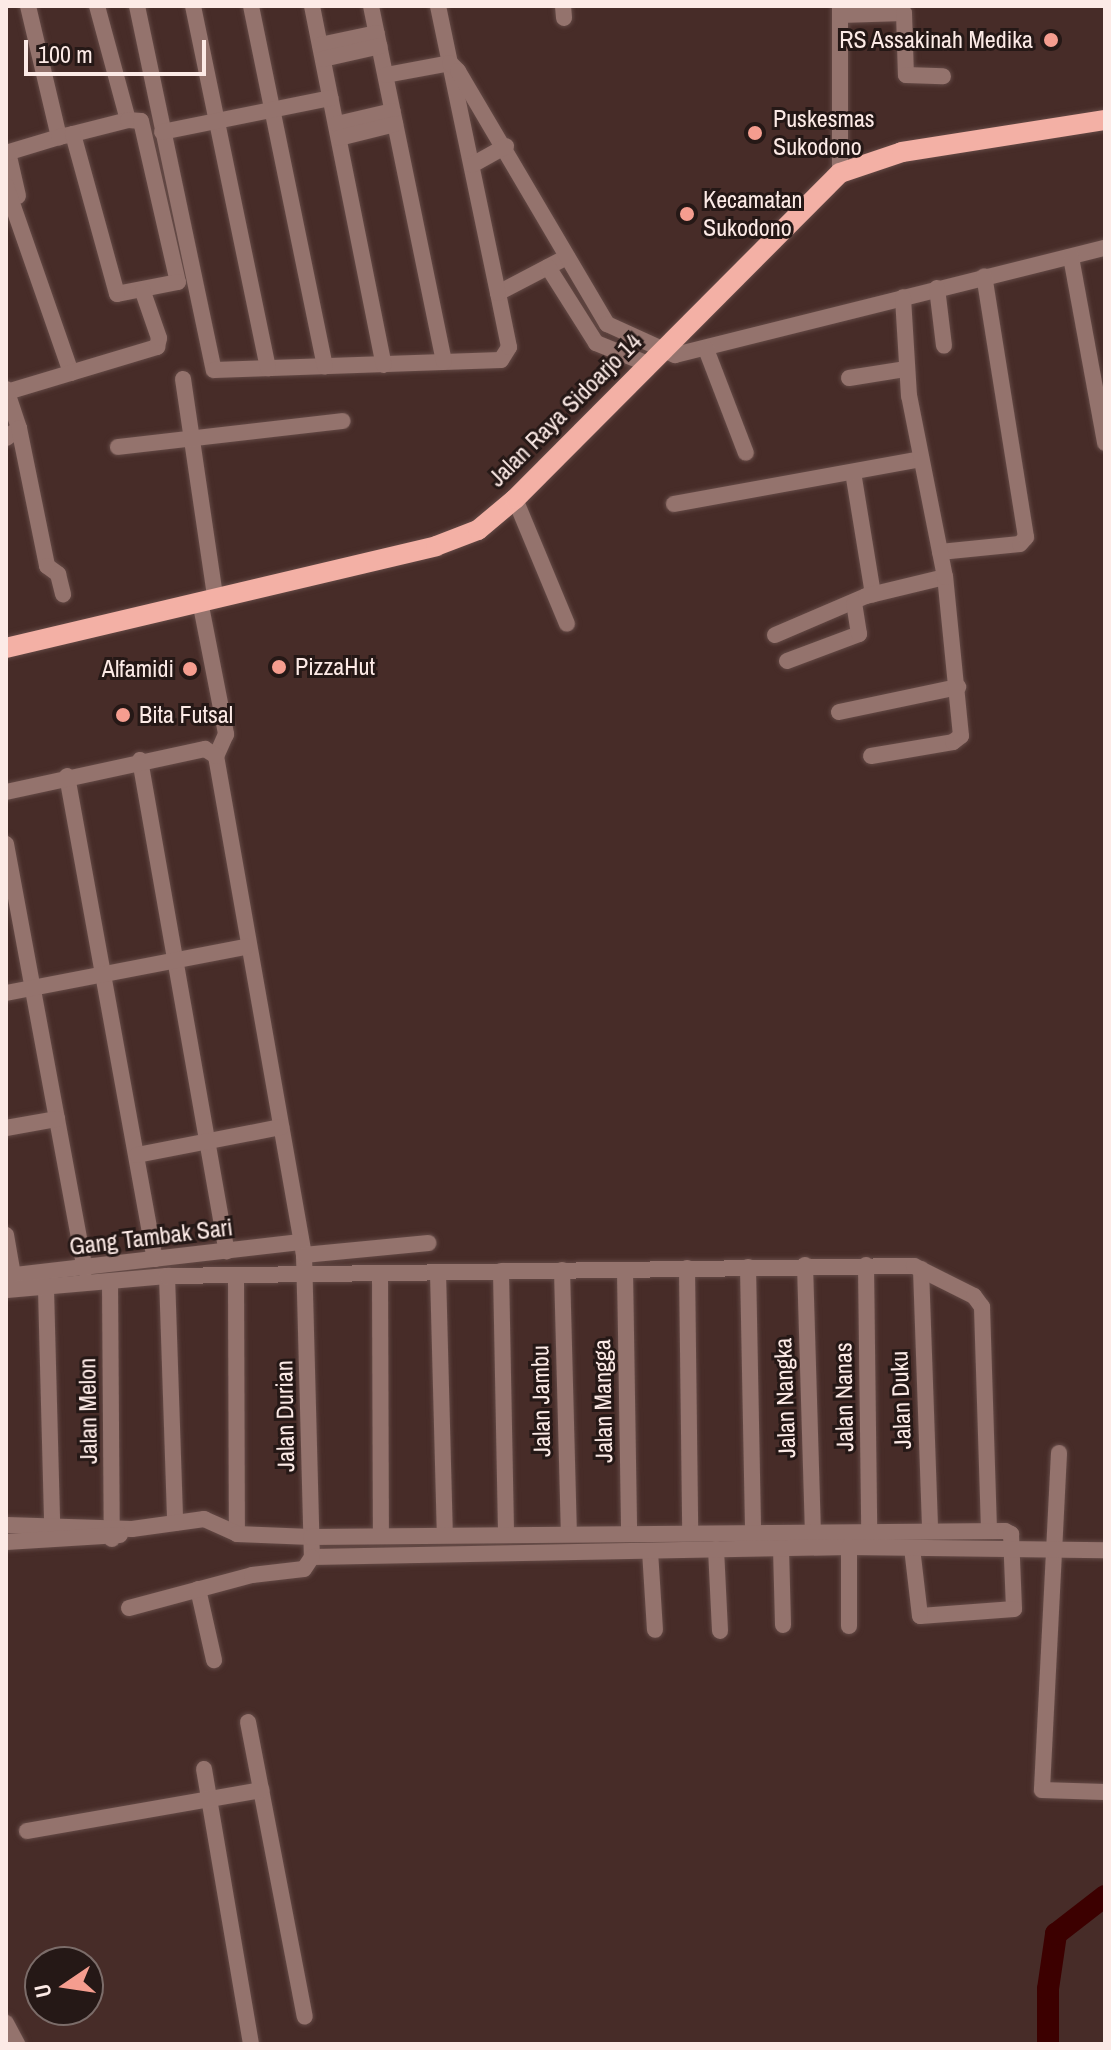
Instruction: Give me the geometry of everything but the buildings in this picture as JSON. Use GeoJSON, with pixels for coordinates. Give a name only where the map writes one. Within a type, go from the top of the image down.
{"type":"FeatureCollection","features":[{"type":"Feature","properties":{"kind":"main road","name":"Jalan Raya Sidoarjo 14"},"geometry":{"type":"LineString","coordinates":[[6,648],[436,546],[478,530],[515,499],[840,173],[902,152],[1105,120]]}},
{"type":"Feature","properties":{"kind":"street"},"geometry":{"type":"LineString","coordinates":[[26,241],[7,152],[66,136],[128,120],[141,121],[180,276],[177,283],[143,292],[122,296],[116,290],[66,136],[28,6]]}},
{"type":"Feature","properties":{"kind":"street"},"geometry":{"type":"LineString","coordinates":[[97,6],[128,120]]}},
{"type":"Feature","properties":{"kind":"street"},"geometry":{"type":"LineString","coordinates":[[137,6],[210,363],[217,371],[504,357],[509,347],[438,6]]}},
{"type":"Feature","properties":{"kind":"street"},"geometry":{"type":"LineString","coordinates":[[193,6],[268,368]]}},
{"type":"Feature","properties":{"kind":"street"},"geometry":{"type":"LineString","coordinates":[[251,6],[269,107],[325,366]]}},
{"type":"Feature","properties":{"kind":"street"},"geometry":{"type":"LineString","coordinates":[[312,6],[384,365]]}},
{"type":"Feature","properties":{"kind":"street"},"geometry":{"type":"LineString","coordinates":[[371,6],[444,362]]}},
{"type":"Feature","properties":{"kind":"street"},"geometry":{"type":"LineString","coordinates":[[840,173],[840,10],[904,13],[906,75],[943,76]]}},
{"type":"Feature","properties":{"kind":"street"},"geometry":{"type":"LineString","coordinates":[[322,52],[378,40]]}},
{"type":"Feature","properties":{"kind":"street"},"geometry":{"type":"LineString","coordinates":[[387,80],[453,69]]}},
{"type":"Feature","properties":{"kind":"street"},"geometry":{"type":"LineString","coordinates":[[453,69],[506,146],[579,280],[607,324],[654,358]]}},
{"type":"Feature","properties":{"kind":"street"},"geometry":{"type":"LineString","coordinates":[[162,132],[330,92]]}},
{"type":"Feature","properties":{"kind":"street"},"geometry":{"type":"LineString","coordinates":[[338,131],[394,118]]}},
{"type":"Feature","properties":{"kind":"street"},"geometry":{"type":"LineString","coordinates":[[472,165],[506,146]]}},
{"type":"Feature","properties":{"kind":"street"},"geometry":{"type":"LineString","coordinates":[[6,186],[71,373]]}},
{"type":"Feature","properties":{"kind":"street"},"geometry":{"type":"LineString","coordinates":[[548,267],[596,343],[654,358],[682,356],[937,288],[1105,248]]}},
{"type":"Feature","properties":{"kind":"street"},"geometry":{"type":"LineString","coordinates":[[498,293],[567,257]]}},
{"type":"Feature","properties":{"kind":"street"},"geometry":{"type":"LineString","coordinates":[[1071,257],[1105,443]]}},
{"type":"Feature","properties":{"kind":"street"},"geometry":{"type":"LineString","coordinates":[[940,552],[1020,544],[1026,537],[984,276]]}},
{"type":"Feature","properties":{"kind":"street"},"geometry":{"type":"LineString","coordinates":[[561,288],[579,280]]}},
{"type":"Feature","properties":{"kind":"street"},"geometry":{"type":"LineString","coordinates":[[937,288],[944,346]]}},
{"type":"Feature","properties":{"kind":"street"},"geometry":{"type":"LineString","coordinates":[[63,594],[58,574],[47,566],[13,433],[7,390],[157,347],[159,338],[143,292]]}},
{"type":"Feature","properties":{"kind":"street"},"geometry":{"type":"LineString","coordinates":[[871,756],[959,739],[958,687],[945,577],[906,369],[903,297]]}},
{"type":"Feature","properties":{"kind":"street"},"geometry":{"type":"LineString","coordinates":[[596,343],[607,324]]}},
{"type":"Feature","properties":{"kind":"street"},"geometry":{"type":"LineString","coordinates":[[706,349],[746,453]]}},
{"type":"Feature","properties":{"kind":"street"},"geometry":{"type":"LineString","coordinates":[[849,378],[906,369]]}},
{"type":"Feature","properties":{"kind":"street","name":"Jalan Durian"},"geometry":{"type":"LineString","coordinates":[[183,379],[226,734],[216,756],[246,947],[306,1275],[312,1557]]}},
{"type":"Feature","properties":{"kind":"street"},"geometry":{"type":"LineString","coordinates":[[118,447],[190,436],[342,421]]}},
{"type":"Feature","properties":{"kind":"street"},"geometry":{"type":"LineString","coordinates":[[674,504],[921,459]]}},
{"type":"Feature","properties":{"kind":"street"},"geometry":{"type":"LineString","coordinates":[[853,472],[873,594]]}},
{"type":"Feature","properties":{"kind":"street"},"geometry":{"type":"LineString","coordinates":[[515,499],[567,624]]}},
{"type":"Feature","properties":{"kind":"street"},"geometry":{"type":"LineString","coordinates":[[775,635],[873,594],[945,577]]}},
{"type":"Feature","properties":{"kind":"street"},"geometry":{"type":"LineString","coordinates":[[787,661],[859,634],[854,603]]}},
{"type":"Feature","properties":{"kind":"street"},"geometry":{"type":"LineString","coordinates":[[839,712],[958,687]]}},
{"type":"Feature","properties":{"kind":"street"},"geometry":{"type":"LineString","coordinates":[[6,792],[140,760],[208,748],[216,756]]}},
{"type":"Feature","properties":{"kind":"street"},"geometry":{"type":"LineString","coordinates":[[140,760],[173,962],[227,1251]]}},
{"type":"Feature","properties":{"kind":"street"},"geometry":{"type":"LineString","coordinates":[[67,776],[155,1259]]}},
{"type":"Feature","properties":{"kind":"street"},"geometry":{"type":"LineString","coordinates":[[6,844],[85,1270]]}},
{"type":"Feature","properties":{"kind":"street"},"geometry":{"type":"LineString","coordinates":[[6,993],[246,947]]}},
{"type":"Feature","properties":{"kind":"street"},"geometry":{"type":"LineString","coordinates":[[6,1128],[57,1119]]}},
{"type":"Feature","properties":{"kind":"street"},"geometry":{"type":"LineString","coordinates":[[137,1155],[281,1127]]}},
{"type":"Feature","properties":{"kind":"street"},"geometry":{"type":"LineString","coordinates":[[6,1235],[8,1281],[46,1289],[167,1276],[805,1265],[921,1269],[974,1296],[982,1307],[989,1529]]}},
{"type":"Feature","properties":{"kind":"street","name":"Gang Tambak Sari"},"geometry":{"type":"LineString","coordinates":[[8,1281],[227,1251],[428,1243]]}},
{"type":"Feature","properties":{"kind":"street","name":"Jalan Nangka"},"geometry":{"type":"LineString","coordinates":[[805,1265],[813,1530]]}},
{"type":"Feature","properties":{"kind":"street","name":"Jalan Nanas"},"geometry":{"type":"LineString","coordinates":[[866,1265],[869,1529]]}},
{"type":"Feature","properties":{"kind":"street"},"geometry":{"type":"LineString","coordinates":[[748,1267],[753,1531]]}},
{"type":"Feature","properties":{"kind":"street"},"geometry":{"type":"LineString","coordinates":[[687,1268],[690,1530]]}},
{"type":"Feature","properties":{"kind":"street","name":"Jalan Duku"},"geometry":{"type":"LineString","coordinates":[[921,1269],[930,1529]]}},
{"type":"Feature","properties":{"kind":"street","name":"Jalan Jambu"},"geometry":{"type":"LineString","coordinates":[[562,1270],[569,1532]]}},
{"type":"Feature","properties":{"kind":"street","name":"Jalan Mangga"},"geometry":{"type":"LineString","coordinates":[[625,1270],[629,1531]]}},
{"type":"Feature","properties":{"kind":"street"},"geometry":{"type":"LineString","coordinates":[[501,1271],[506,1532]]}},
{"type":"Feature","properties":{"kind":"street"},"geometry":{"type":"LineString","coordinates":[[438,1273],[445,1534]]}},
{"type":"Feature","properties":{"kind":"street"},"geometry":{"type":"LineString","coordinates":[[380,1274],[381,1535]]}},
{"type":"Feature","properties":{"kind":"street"},"geometry":{"type":"LineString","coordinates":[[236,1275],[237,1534]]}},
{"type":"Feature","properties":{"kind":"street"},"geometry":{"type":"LineString","coordinates":[[167,1276],[175,1523]]}},
{"type":"Feature","properties":{"kind":"street","name":"Jalan Melon"},"geometry":{"type":"LineString","coordinates":[[110,1282],[113,1532]]}},
{"type":"Feature","properties":{"kind":"street"},"geometry":{"type":"LineString","coordinates":[[46,1289],[52,1525]]}},
{"type":"Feature","properties":{"kind":"street"},"geometry":{"type":"LineString","coordinates":[[1059,1453],[1057,1548],[1042,1790],[1105,1792]]}},
{"type":"Feature","properties":{"kind":"street"},"geometry":{"type":"LineString","coordinates":[[6,1542],[113,1532],[204,1519],[237,1534],[311,1537],[506,1532],[989,1529],[1009,1532],[1013,1552],[1012,1612],[920,1616],[912,1548]]}},
{"type":"Feature","properties":{"kind":"street"},"geometry":{"type":"LineString","coordinates":[[6,1525],[52,1525],[113,1532]]}},
{"type":"Feature","properties":{"kind":"street"},"geometry":{"type":"LineString","coordinates":[[129,1608],[198,1589],[304,1569],[312,1557],[849,1547],[1013,1552],[1057,1548],[1105,1550]]}},
{"type":"Feature","properties":{"kind":"street"},"geometry":{"type":"LineString","coordinates":[[849,1547],[849,1626]]}},
{"type":"Feature","properties":{"kind":"street"},"geometry":{"type":"LineString","coordinates":[[781,1548],[783,1625]]}},
{"type":"Feature","properties":{"kind":"street"},"geometry":{"type":"LineString","coordinates":[[716,1549],[720,1631]]}},
{"type":"Feature","properties":{"kind":"street"},"geometry":{"type":"LineString","coordinates":[[650,1551],[655,1630]]}},
{"type":"Feature","properties":{"kind":"street"},"geometry":{"type":"LineString","coordinates":[[198,1589],[214,1660]]}},
{"type":"Feature","properties":{"kind":"street"},"geometry":{"type":"LineString","coordinates":[[248,1722],[305,2017]]}},
{"type":"Feature","properties":{"kind":"street"},"geometry":{"type":"LineString","coordinates":[[204,1769],[206,1799],[251,2044]]}},
{"type":"Feature","properties":{"kind":"street"},"geometry":{"type":"LineString","coordinates":[[27,1831],[261,1790]]}},
{"type":"Feature","properties":{"kind":"street"},"geometry":{"type":"LineString","coordinates":[[6,2023],[17,2044]]}},
{"type":"Feature","properties":{"kind":"waterway"},"geometry":{"type":"LineString","coordinates":[[1048,2044],[1048,1989],[1056,1934],[1105,1896]]}},
{"type":"Feature","properties":{"kind":"place","name":"RS Assakinah Medika"},"geometry":{"type":"Point","coordinates":[1051,40]}},
{"type":"Feature","properties":{"kind":"place","name":"Puskesmas Sukodono"},"geometry":{"type":"Point","coordinates":[755,133]}},
{"type":"Feature","properties":{"kind":"place","name":"Kecamatan Sukodono"},"geometry":{"type":"Point","coordinates":[687,214]}},
{"type":"Feature","properties":{"kind":"place","name":"PizzaHut"},"geometry":{"type":"Point","coordinates":[279,667]}},
{"type":"Feature","properties":{"kind":"place","name":"Alfamidi"},"geometry":{"type":"Point","coordinates":[190,669]}},
{"type":"Feature","properties":{"kind":"place","name":"Bita Futsal"},"geometry":{"type":"Point","coordinates":[123,715]}}]}
